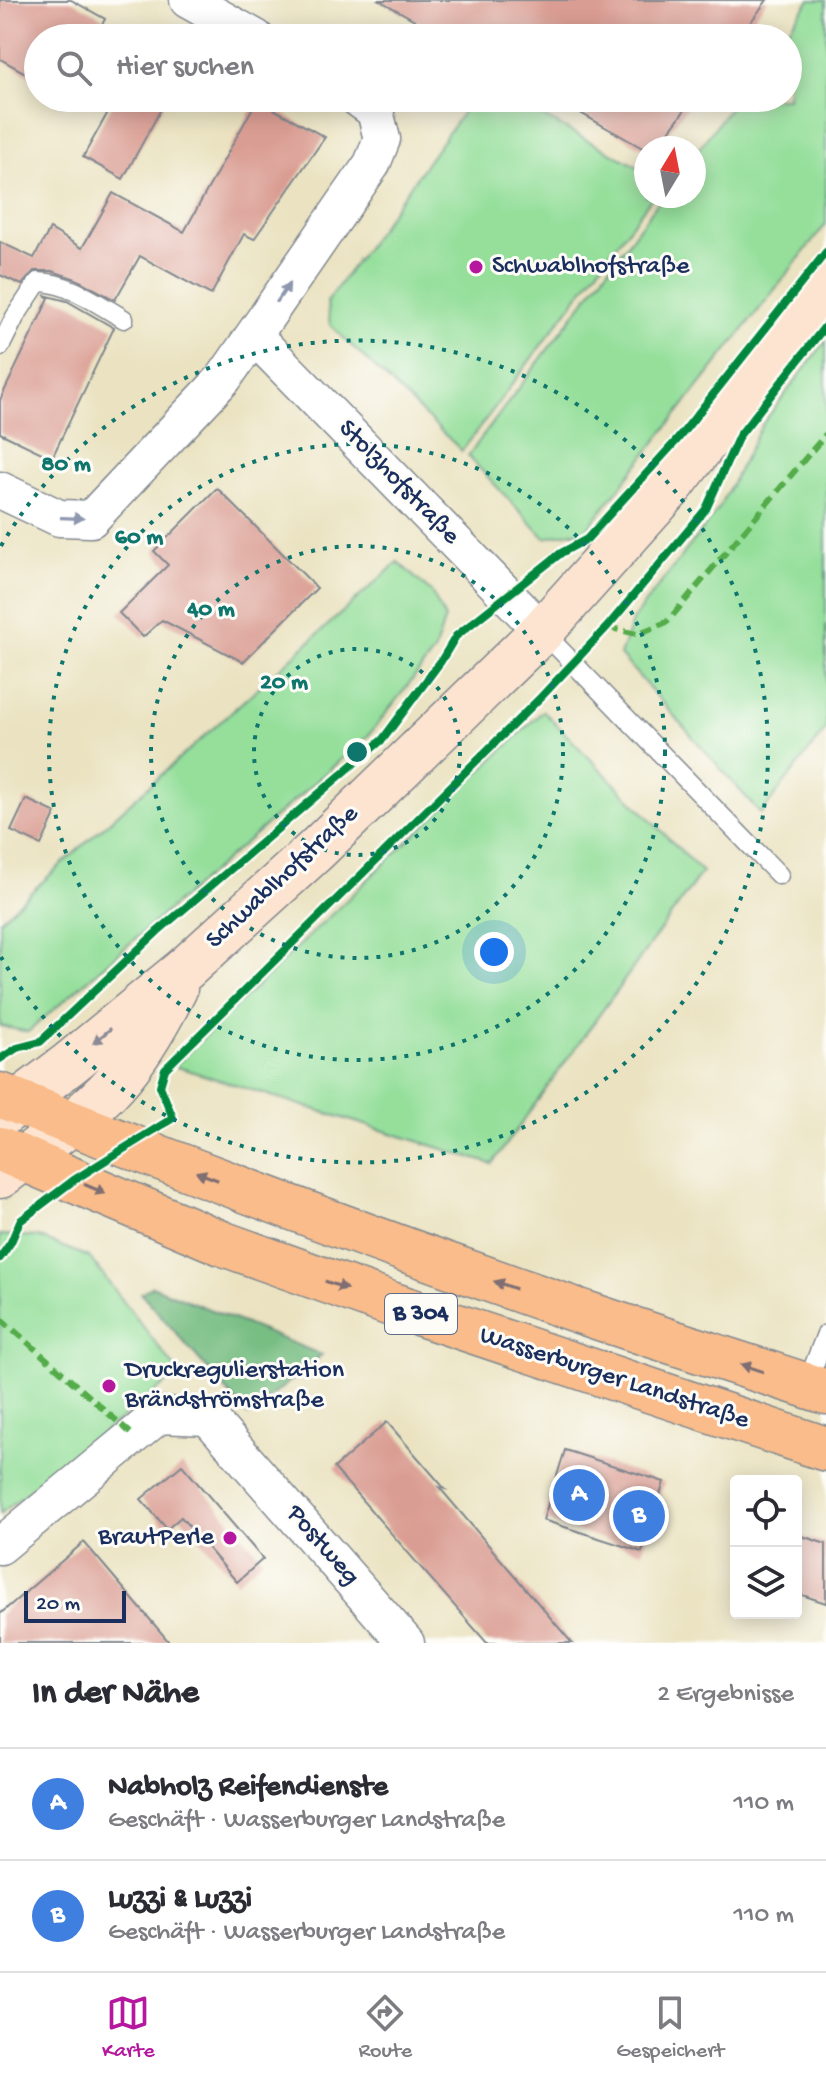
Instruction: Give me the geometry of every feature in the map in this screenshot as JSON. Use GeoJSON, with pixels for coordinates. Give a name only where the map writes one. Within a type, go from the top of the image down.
{"type":"FeatureCollection","features":[{"type":"Feature","properties":{"kind":"main road","name":"Wasserburger Landstraße"},"geometry":{"type":"LineString","coordinates":[[6,1104],[70,1123],[398,1247],[816,1389]]}},
{"type":"Feature","properties":{"kind":"main road","name":"Wasserburger Landstraße"},"geometry":{"type":"LineString","coordinates":[[8,1161],[391,1304],[826,1449]]}},
{"type":"Feature","properties":{"kind":"street"},"geometry":{"type":"LineString","coordinates":[[188,0],[231,24]]}},
{"type":"Feature","properties":{"kind":"street"},"geometry":{"type":"LineString","coordinates":[[0,490],[59,518],[91,519],[224,378],[254,336],[372,164],[382,139],[375,112]]}},
{"type":"Feature","properties":{"kind":"street","name":"Schwablhofstraße"},"geometry":{"type":"LineString","coordinates":[[6,1104],[185,969],[316,850],[542,631],[669,489],[826,285]]}},
{"type":"Feature","properties":{"kind":"street","name":"Stolzhofstraße"},"geometry":{"type":"LineString","coordinates":[[254,336],[542,631]]}},
{"type":"Feature","properties":{"kind":"street","name":"Schwablhofstraße"},"geometry":{"type":"LineString","coordinates":[[8,1161],[70,1123],[116,1083],[160,1018],[185,969]]}},
{"type":"Feature","properties":{"kind":"street","name":"Postweg"},"geometry":{"type":"LineString","coordinates":[[0,1546],[159,1415],[208,1417],[406,1643]]}},
{"type":"Feature","properties":{"kind":"lane"},"geometry":{"type":"LineString","coordinates":[[0,347],[38,282],[48,282],[86,297],[124,319]]}},
{"type":"Feature","properties":{"kind":"lane"},"geometry":{"type":"LineString","coordinates":[[542,631],[779,875]]}},
{"type":"Feature","properties":{"kind":"lane"},"geometry":{"type":"LineString","coordinates":[[816,1389],[826,1334]]}},
{"type":"Feature","properties":{"kind":"green space"},"geometry":{"type":"Polygon","coordinates":[[[810,0],[826,0],[826,224],[584,533],[572,532],[545,538],[468,456],[654,208],[706,208],[706,139],[726,112],[802,112],[802,24],[792,24],[810,0]]]}},
{"type":"Feature","properties":{"kind":"green space","name":"Schwablhofstraße"},"geometry":{"type":"Polygon","coordinates":[[[463,112],[534,112],[634,165],[634,208],[644,208],[462,451],[330,325],[327,302],[463,112]]]}},
{"type":"Feature","properties":{"kind":"green space"},"geometry":{"type":"Polygon","coordinates":[[[826,341],[826,729],[761,814],[620,655],[633,619],[719,508],[763,423],[826,341]]]}},
{"type":"Feature","properties":{"kind":"green space"},"geometry":{"type":"Polygon","coordinates":[[[398,562],[432,593],[445,618],[434,652],[368,736],[28,1032],[0,1026],[0,920],[398,562]]]}},
{"type":"Feature","properties":{"kind":"green space"},"geometry":{"type":"Polygon","coordinates":[[[543,711],[702,872],[492,1164],[174,1066],[543,711]]]}},
{"type":"Feature","properties":{"kind":"green space"},"geometry":{"type":"Polygon","coordinates":[[[0,1235],[38,1237],[89,1257],[179,1373],[0,1514],[0,1235]]]}},
{"type":"Feature","properties":{"kind":"green space"},"geometry":{"type":"Polygon","coordinates":[[[152,1286],[322,1355],[248,1415],[141,1293],[152,1286]]]}},
{"type":"Feature","properties":{"kind":"building"},"geometry":{"type":"Polygon","coordinates":[[[0,0],[71,0],[105,19],[102,24],[24,24],[24,72],[0,59],[0,0]]]}},
{"type":"Feature","properties":{"kind":"building"},"geometry":{"type":"Polygon","coordinates":[[[379,0],[767,0],[749,24],[422,24],[379,0]]]}},
{"type":"Feature","properties":{"kind":"building"},"geometry":{"type":"Polygon","coordinates":[[[108,112],[159,112],[123,179],[83,157],[108,112]]]}},
{"type":"Feature","properties":{"kind":"building"},"geometry":{"type":"Polygon","coordinates":[[[250,112],[279,112],[325,137],[254,239],[244,234],[211,295],[140,256],[115,300],[76,279],[52,271],[34,271],[22,285],[0,275],[0,242],[34,258],[50,229],[82,248],[113,193],[184,232],[250,112]]]}},
{"type":"Feature","properties":{"kind":"building"},"geometry":{"type":"Polygon","coordinates":[[[579,112],[683,112],[665,136],[634,136],[634,143],[579,112]]]}},
{"type":"Feature","properties":{"kind":"building"},"geometry":{"type":"Polygon","coordinates":[[[44,295],[67,301],[114,328],[52,458],[0,433],[0,400],[49,298],[44,295]]]}},
{"type":"Feature","properties":{"kind":"building"},"geometry":{"type":"Polygon","coordinates":[[[217,488],[317,588],[243,662],[162,620],[143,637],[119,613],[168,565],[154,551],[217,488]]]}},
{"type":"Feature","properties":{"kind":"building"},"geometry":{"type":"Polygon","coordinates":[[[26,799],[56,813],[41,845],[11,831],[26,799]]]}},
{"type":"Feature","properties":{"kind":"building"},"geometry":{"type":"Polygon","coordinates":[[[387,1422],[572,1643],[487,1643],[334,1468],[387,1422]]]}},
{"type":"Feature","properties":{"kind":"building"},"geometry":{"type":"Polygon","coordinates":[[[565,1450],[664,1482],[642,1552],[543,1520],[565,1450]]]}},
{"type":"Feature","properties":{"kind":"building"},"geometry":{"type":"Polygon","coordinates":[[[182,1465],[263,1559],[237,1582],[181,1517],[167,1529],[141,1499],[182,1465]]]}},
{"type":"Feature","properties":{"kind":"building"},"geometry":{"type":"Polygon","coordinates":[[[802,1536],[826,1544],[826,1603],[802,1595],[802,1536]]]}},
{"type":"Feature","properties":{"kind":"building"},"geometry":{"type":"Polygon","coordinates":[[[84,1542],[170,1643],[0,1643],[0,1614],[84,1542]]]}},
{"type":"Feature","properties":{"kind":"marked path"},"geometry":{"type":"LineString","coordinates":[[607,627],[637,634],[667,622],[826,434]]}},
{"type":"Feature","properties":{"kind":"marked path"},"geometry":{"type":"LineString","coordinates":[[0,1318],[134,1436]]}},
{"type":"Feature","properties":{"kind":"cycle path"},"geometry":{"type":"LineString","coordinates":[[0,1059],[17,1048],[40,1042],[158,931],[383,739],[456,636],[561,553],[587,539],[677,440],[826,252]]}},
{"type":"Feature","properties":{"kind":"cycle path"},"geometry":{"type":"LineString","coordinates":[[0,1258],[20,1221],[74,1180],[173,1118],[160,1086],[165,1069],[541,697],[607,627],[706,509],[739,436],[826,325]]}},
{"type":"Feature","properties":{"kind":"place","name":"Schwablhofstraße"},"geometry":{"type":"Point","coordinates":[476,267]}},
{"type":"Feature","properties":{"kind":"place","name":"Druckregulierstation Brändströmstraße"},"geometry":{"type":"Point","coordinates":[109,1386]}},
{"type":"Feature","properties":{"kind":"place","name":"Nabholz Reifendienste"},"geometry":{"type":"Point","coordinates":[579,1495]}},
{"type":"Feature","properties":{"kind":"place","name":"Luzzi & Luzzi"},"geometry":{"type":"Point","coordinates":[639,1516]}},
{"type":"Feature","properties":{"kind":"place","name":"BrautPerle"},"geometry":{"type":"Point","coordinates":[230,1538]}}]}
